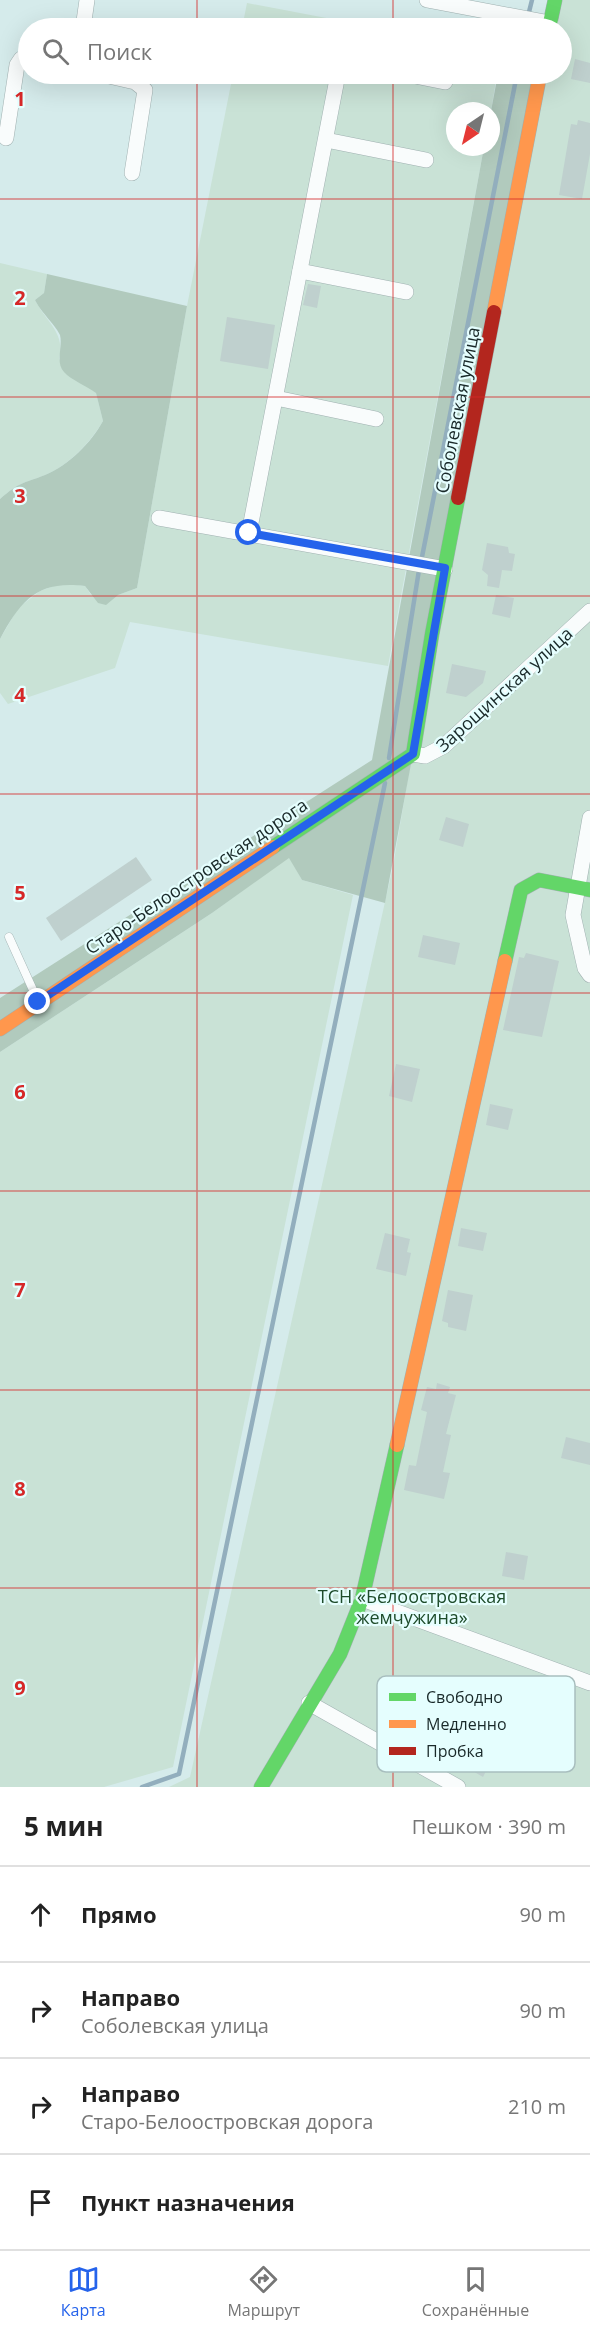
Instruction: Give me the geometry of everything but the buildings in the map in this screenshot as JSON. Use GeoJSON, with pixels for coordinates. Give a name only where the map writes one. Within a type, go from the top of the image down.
{"type":"FeatureCollection","features":[{"type":"Feature","properties":{"kind":"street"},"geometry":{"type":"LineString","coordinates":[[84,18],[87,0]]}},
{"type":"Feature","properties":{"kind":"street"},"geometry":{"type":"LineString","coordinates":[[427,0],[512,18]]}},
{"type":"Feature","properties":{"kind":"street"},"geometry":{"type":"LineString","coordinates":[[552,18],[555,0]]}},
{"type":"Feature","properties":{"kind":"street"},"geometry":{"type":"LineString","coordinates":[[6,138],[18,64]]}},
{"type":"Feature","properties":{"kind":"street"},"geometry":{"type":"LineString","coordinates":[[132,173],[145,90],[138,84]]}},
{"type":"Feature","properties":{"kind":"street"},"geometry":{"type":"LineString","coordinates":[[249,533],[336,84]]}},
{"type":"Feature","properties":{"kind":"street","name":"Соболевская улица"},"geometry":{"type":"LineString","coordinates":[[413,754],[445,568],[538,84]]}},
{"type":"Feature","properties":{"kind":"street"},"geometry":{"type":"LineString","coordinates":[[326,140],[426,160]]}},
{"type":"Feature","properties":{"kind":"street"},"geometry":{"type":"LineString","coordinates":[[300,271],[406,292]]}},
{"type":"Feature","properties":{"kind":"street"},"geometry":{"type":"LineString","coordinates":[[276,399],[376,419]]}},
{"type":"Feature","properties":{"kind":"street"},"geometry":{"type":"LineString","coordinates":[[159,518],[445,568]]}},
{"type":"Feature","properties":{"kind":"street","name":"Зарощинская улица"},"geometry":{"type":"LineString","coordinates":[[413,754],[425,756],[444,746],[590,611]]}},
{"type":"Feature","properties":{"kind":"street","name":"Старо-Белоостровская дорога"},"geometry":{"type":"LineString","coordinates":[[0,1029],[413,754]]}},
{"type":"Feature","properties":{"kind":"street"},"geometry":{"type":"LineString","coordinates":[[590,818],[583,889],[573,915],[585,968],[590,975]]}},
{"type":"Feature","properties":{"kind":"street"},"geometry":{"type":"LineString","coordinates":[[261,1787],[340,1654],[362,1599],[521,890],[539,880],[583,889]]}},
{"type":"Feature","properties":{"kind":"street"},"geometry":{"type":"LineString","coordinates":[[362,1599],[571,1676]]}},
{"type":"Feature","properties":{"kind":"street"},"geometry":{"type":"LineString","coordinates":[[575,1677],[590,1683]]}},
{"type":"Feature","properties":{"kind":"street"},"geometry":{"type":"LineString","coordinates":[[309,1704],[377,1743]]}},
{"type":"Feature","properties":{"kind":"street"},"geometry":{"type":"LineString","coordinates":[[427,1772],[448,1784]]}},
{"type":"Feature","properties":{"kind":"lane"},"geometry":{"type":"LineString","coordinates":[[9,937],[38,1002]]}},
{"type":"Feature","properties":{"kind":"green space","name":"ТСН «Белоостровская жемчужина»"},"geometry":{"type":"Polygon","coordinates":[[[555,0],[590,0],[590,1787],[169,1787],[190,1777],[393,866],[424,685],[538,84],[572,84],[572,18],[551,18],[555,0]]]}},
{"type":"Feature","properties":{"kind":"green space"},"geometry":{"type":"Polygon","coordinates":[[[247,3],[326,18],[244,18],[247,3]]]}},
{"type":"Feature","properties":{"kind":"green space"},"geometry":{"type":"Polygon","coordinates":[[[231,84],[495,84],[492,102],[446,102],[446,156],[482,156],[388,666],[130,622],[115,668],[8,704],[0,693],[0,639],[18,608],[40,591],[62,583],[85,586],[91,595],[118,595],[137,588],[187,306],[231,84]]]}},
{"type":"Feature","properties":{"kind":"green space"},"geometry":{"type":"Polygon","coordinates":[[[496,84],[538,84],[385,903],[302,880],[289,858],[212,913],[0,1052],[0,998],[372,760],[482,156],[500,156],[500,102],[493,102],[496,84]]]}},
{"type":"Feature","properties":{"kind":"green space"},"geometry":{"type":"Polygon","coordinates":[[[0,263],[47,274],[44,293],[35,300],[54,328],[60,342],[59,359],[96,393],[103,421],[92,437],[70,459],[54,471],[17,486],[0,499],[0,263]]]}},
{"type":"Feature","properties":{"kind":"green space"},"geometry":{"type":"Polygon","coordinates":[[[47,274],[187,306],[137,588],[118,595],[106,605],[98,603],[85,586],[55,586],[43,590],[33,596],[16,613],[0,639],[0,499],[17,486],[54,471],[71,459],[86,445],[103,421],[96,393],[71,378],[61,368],[60,335],[35,300],[44,293],[47,274]]]}},
{"type":"Feature","properties":{"kind":"green space"},"geometry":{"type":"Polygon","coordinates":[[[289,857],[302,880],[353,895],[173,1767],[104,1787],[0,1787],[0,1052],[212,913],[289,857]]]}},
{"type":"Feature","properties":{"kind":"waterway"},"geometry":{"type":"LineString","coordinates":[[528,16],[532,0]]}},
{"type":"Feature","properties":{"kind":"waterway"},"geometry":{"type":"LineString","coordinates":[[422,557],[515,84]]}},
{"type":"Feature","properties":{"kind":"waterway"},"geometry":{"type":"LineString","coordinates":[[389,758],[419,570]]}},
{"type":"Feature","properties":{"kind":"waterway"},"geometry":{"type":"LineString","coordinates":[[142,1787],[179,1774],[385,783]]}},
{"type":"Feature","properties":{"kind":"traffic: fast"},"geometry":{"type":"LineString","coordinates":[[551,18],[555,0]]}},
{"type":"Feature","properties":{"kind":"traffic: fast"},"geometry":{"type":"LineString","coordinates":[[273,847],[413,754],[432,634],[458,498]]}},
{"type":"Feature","properties":{"kind":"traffic: fast"},"geometry":{"type":"LineString","coordinates":[[505,961],[521,890],[539,880],[590,890]]}},
{"type":"Feature","properties":{"kind":"traffic: fast"},"geometry":{"type":"LineString","coordinates":[[261,1787],[340,1654],[362,1599],[397,1445]]}},
{"type":"Feature","properties":{"kind":"traffic: slow"},"geometry":{"type":"LineString","coordinates":[[494,312],[538,84]]}},
{"type":"Feature","properties":{"kind":"traffic: slow"},"geometry":{"type":"LineString","coordinates":[[0,1029],[273,847]]}},
{"type":"Feature","properties":{"kind":"traffic: slow"},"geometry":{"type":"LineString","coordinates":[[397,1445],[505,961]]}},
{"type":"Feature","properties":{"kind":"traffic: jam"},"geometry":{"type":"LineString","coordinates":[[458,498],[494,312]]}},
{"type":"Feature","properties":{"kind":"route"},"geometry":{"type":"LineString","coordinates":[[38,1002],[413,754],[445,568],[249,533]]}}]}
